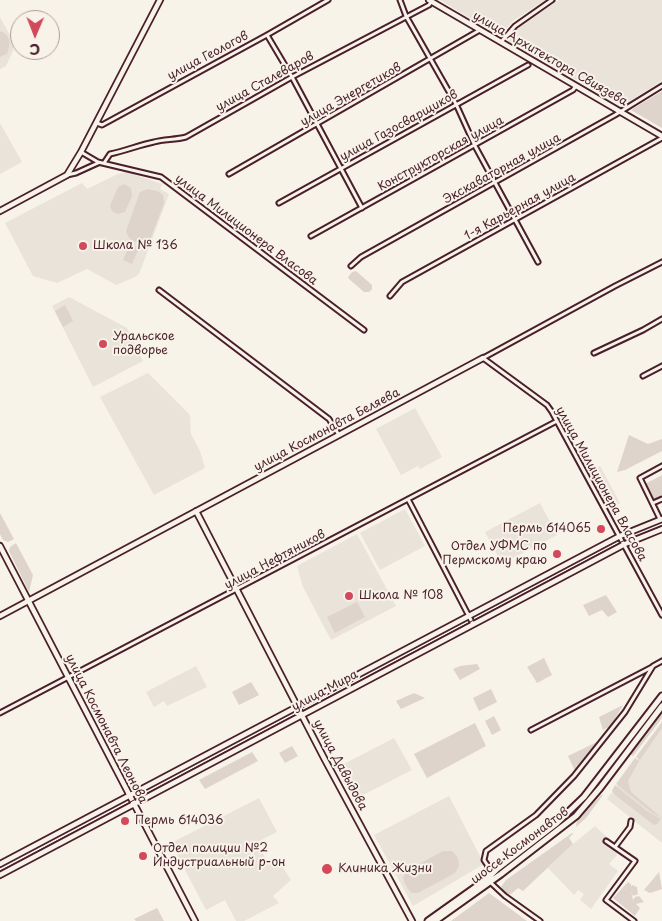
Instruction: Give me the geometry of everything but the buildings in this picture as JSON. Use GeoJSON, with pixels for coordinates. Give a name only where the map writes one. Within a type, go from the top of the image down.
{"type":"FeatureCollection","features":[{"type":"Feature","properties":{"kind":"main road"},"geometry":{"type":"LineString","coordinates":[[0,211],[67,175],[97,123],[160,0]]}},
{"type":"Feature","properties":{"kind":"main road","name":"улица Архитектора Свиязева"},"geometry":{"type":"LineString","coordinates":[[430,1],[620,110],[662,137]]}},
{"type":"Feature","properties":{"kind":"main road","name":"улица Космонавта Беляева"},"geometry":{"type":"LineString","coordinates":[[0,616],[483,358]]}},
{"type":"Feature","properties":{"kind":"main road","name":"улица Давыдова"},"geometry":{"type":"LineString","coordinates":[[196,511],[297,706],[412,921]]}},
{"type":"Feature","properties":{"kind":"main road","name":"улица Мира"},"geometry":{"type":"LineString","coordinates":[[0,864],[620,536],[661,519]]}},
{"type":"Feature","properties":{"kind":"main road","name":"улица Мира"},"geometry":{"type":"LineString","coordinates":[[0,875],[625,544],[662,529]]}},
{"type":"Feature","properties":{"kind":"main road","name":"улица Космонавта Леонова"},"geometry":{"type":"LineString","coordinates":[[0,546],[195,921]]}},
{"type":"Feature","properties":{"kind":"main road","name":"шоссе Космонавтов"},"geometry":{"type":"LineString","coordinates":[[435,921],[489,880],[497,869],[570,812],[662,696]]}},
{"type":"Feature","properties":{"kind":"main road","name":"шоссе Космонавтов"},"geometry":{"type":"LineString","coordinates":[[428,921],[568,824],[600,788],[662,706]]}},
{"type":"Feature","properties":{"kind":"street","name":"улица Геологов"},"geometry":{"type":"LineString","coordinates":[[97,123],[102,125],[328,0]]}},
{"type":"Feature","properties":{"kind":"street"},"geometry":{"type":"LineString","coordinates":[[400,0],[406,16],[456,104],[475,146],[538,262]]}},
{"type":"Feature","properties":{"kind":"street"},"geometry":{"type":"LineString","coordinates":[[501,42],[515,26],[552,0]]}},
{"type":"Feature","properties":{"kind":"street","name":"улица Сталеваров"},"geometry":{"type":"LineString","coordinates":[[104,163],[110,154],[126,151],[140,145],[174,140],[186,136],[429,4],[430,1]]}},
{"type":"Feature","properties":{"kind":"street","name":"улица Энергетиков"},"geometry":{"type":"LineString","coordinates":[[230,174],[480,30]]}},
{"type":"Feature","properties":{"kind":"street"},"geometry":{"type":"LineString","coordinates":[[267,35],[292,77],[362,208]]}},
{"type":"Feature","properties":{"kind":"street","name":"улица Газосварщиков"},"geometry":{"type":"LineString","coordinates":[[279,203],[528,65]]}},
{"type":"Feature","properties":{"kind":"street","name":"Конструкторская улица"},"geometry":{"type":"LineString","coordinates":[[312,236],[475,146],[577,86]]}},
{"type":"Feature","properties":{"kind":"street","name":"Экскаваторная улица"},"geometry":{"type":"LineString","coordinates":[[350,266],[361,257],[606,120],[662,86]]}},
{"type":"Feature","properties":{"kind":"street","name":"1-я Карьерная улица"},"geometry":{"type":"LineString","coordinates":[[390,296],[402,282],[662,137]]}},
{"type":"Feature","properties":{"kind":"street","name":"улица Милиционера Власова"},"geometry":{"type":"LineString","coordinates":[[81,152],[98,162],[161,177],[364,330]]}},
{"type":"Feature","properties":{"kind":"street"},"geometry":{"type":"LineString","coordinates":[[67,175],[76,173],[98,162]]}},
{"type":"Feature","properties":{"kind":"street","name":"улица Космонавта Беляева"},"geometry":{"type":"LineString","coordinates":[[483,358],[662,262]]}},
{"type":"Feature","properties":{"kind":"street"},"geometry":{"type":"LineString","coordinates":[[159,290],[329,418],[339,435]]}},
{"type":"Feature","properties":{"kind":"street"},"geometry":{"type":"LineString","coordinates":[[594,352],[643,330],[662,319]]}},
{"type":"Feature","properties":{"kind":"street","name":"улица Милиционера Власова"},"geometry":{"type":"LineString","coordinates":[[483,358],[547,405],[625,544],[662,615]]}},
{"type":"Feature","properties":{"kind":"street"},"geometry":{"type":"LineString","coordinates":[[643,376],[662,366]]}},
{"type":"Feature","properties":{"kind":"street","name":"улица Нефтяников"},"geometry":{"type":"LineString","coordinates":[[0,713],[557,421]]}},
{"type":"Feature","properties":{"kind":"street"},"geometry":{"type":"LineString","coordinates":[[661,519],[640,478],[662,466]]}},
{"type":"Feature","properties":{"kind":"street"},"geometry":{"type":"LineString","coordinates":[[408,499],[473,624]]}},
{"type":"Feature","properties":{"kind":"street"},"geometry":{"type":"LineString","coordinates":[[653,503],[662,499]]}},
{"type":"Feature","properties":{"kind":"street","name":"шоссе Космонавтов"},"geometry":{"type":"LineString","coordinates":[[489,880],[488,866],[484,860],[486,851],[536,815],[574,776],[625,712],[654,666],[662,661]]}},
{"type":"Feature","properties":{"kind":"street"},"geometry":{"type":"LineString","coordinates":[[531,730],[654,666]]}},
{"type":"Feature","properties":{"kind":"street"},"geometry":{"type":"LineString","coordinates":[[615,847],[630,827],[631,821]]}},
{"type":"Feature","properties":{"kind":"street"},"geometry":{"type":"LineString","coordinates":[[606,841],[636,861],[606,900],[634,921]]}},
{"type":"Feature","properties":{"kind":"street"},"geometry":{"type":"LineString","coordinates":[[489,880],[505,896],[540,921]]}},
{"type":"Feature","properties":{"kind":"shaded area"},"geometry":{"type":"Polygon","coordinates":[[[440,0],[545,0],[513,21],[499,36],[440,0]]]}},
{"type":"Feature","properties":{"kind":"shaded area"},"geometry":{"type":"Polygon","coordinates":[[[559,0],[662,0],[662,81],[622,106],[508,41],[518,28],[559,0]]]}},
{"type":"Feature","properties":{"kind":"shaded area"},"geometry":{"type":"Polygon","coordinates":[[[0,17],[10,35],[10,57],[6,66],[0,69],[0,17]]]}},
{"type":"Feature","properties":{"kind":"shaded area"},"geometry":{"type":"Polygon","coordinates":[[[0,31],[8,37],[9,47],[7,54],[0,57],[0,31]]]}},
{"type":"Feature","properties":{"kind":"shaded area"},"geometry":{"type":"Polygon","coordinates":[[[662,91],[662,128],[631,110],[662,91]]]}},
{"type":"Feature","properties":{"kind":"shaded area"},"geometry":{"type":"Polygon","coordinates":[[[0,123],[22,162],[0,174],[0,123]]]}},
{"type":"Feature","properties":{"kind":"shaded area","name":"Школа № 136"},"geometry":{"type":"Polygon","coordinates":[[[127,172],[162,184],[160,189],[169,194],[139,274],[116,285],[87,269],[57,283],[33,276],[5,223],[82,183],[87,189],[118,174],[127,172]]]}},
{"type":"Feature","properties":{"kind":"shaded area"},"geometry":{"type":"Polygon","coordinates":[[[124,184],[131,188],[132,196],[125,212],[117,214],[112,211],[110,206],[118,187],[124,184]]]}},
{"type":"Feature","properties":{"kind":"shaded area"},"geometry":{"type":"Polygon","coordinates":[[[148,189],[163,195],[164,203],[150,240],[139,243],[132,240],[126,231],[140,192],[148,189]]]}},
{"type":"Feature","properties":{"kind":"shaded area"},"geometry":{"type":"Polygon","coordinates":[[[130,244],[139,248],[132,264],[123,260],[130,244]]]}},
{"type":"Feature","properties":{"kind":"shaded area"},"geometry":{"type":"Polygon","coordinates":[[[356,271],[372,285],[372,289],[369,292],[364,292],[349,279],[348,277],[352,272],[356,271]]]}},
{"type":"Feature","properties":{"kind":"shaded area","name":"Уральское подворье"},"geometry":{"type":"Polygon","coordinates":[[[69,297],[127,328],[143,361],[93,387],[52,306],[69,297]]]}},
{"type":"Feature","properties":{"kind":"shaded area"},"geometry":{"type":"Polygon","coordinates":[[[65,305],[73,321],[63,327],[55,311],[65,305]]]}},
{"type":"Feature","properties":{"kind":"shaded area"},"geometry":{"type":"Polygon","coordinates":[[[148,373],[190,415],[191,434],[200,451],[205,468],[154,495],[100,397],[148,373]]]}},
{"type":"Feature","properties":{"kind":"shaded area"},"geometry":{"type":"Polygon","coordinates":[[[415,408],[442,457],[420,469],[418,466],[401,475],[376,429],[415,408]]]}},
{"type":"Feature","properties":{"kind":"shaded area"},"geometry":{"type":"Polygon","coordinates":[[[629,435],[648,444],[662,439],[662,451],[625,470],[617,472],[629,435]]]}},
{"type":"Feature","properties":{"kind":"shaded area"},"geometry":{"type":"Polygon","coordinates":[[[600,466],[620,503],[606,511],[587,473],[600,466]]]}},
{"type":"Feature","properties":{"kind":"shaded area"},"geometry":{"type":"Polygon","coordinates":[[[662,475],[662,496],[654,500],[645,484],[662,475]]]}},
{"type":"Feature","properties":{"kind":"shaded area"},"geometry":{"type":"Polygon","coordinates":[[[540,503],[557,535],[502,564],[485,532],[540,503]]]}},
{"type":"Feature","properties":{"kind":"shaded area"},"geometry":{"type":"Polygon","coordinates":[[[405,509],[425,546],[380,570],[360,533],[405,509]]]}},
{"type":"Feature","properties":{"kind":"shaded area"},"geometry":{"type":"Polygon","coordinates":[[[0,513],[14,539],[8,542],[3,540],[0,534],[0,513]]]}},
{"type":"Feature","properties":{"kind":"shaded area","name":"Школа № 108"},"geometry":{"type":"Polygon","coordinates":[[[357,534],[396,606],[331,640],[303,587],[297,566],[357,534]]]}},
{"type":"Feature","properties":{"kind":"shaded area"},"geometry":{"type":"Polygon","coordinates":[[[16,543],[33,575],[29,592],[9,551],[10,547],[16,543]]]}},
{"type":"Feature","properties":{"kind":"shaded area"},"geometry":{"type":"Polygon","coordinates":[[[606,595],[617,612],[608,617],[602,610],[589,616],[583,605],[606,595]]]}},
{"type":"Feature","properties":{"kind":"shaded area"},"geometry":{"type":"Polygon","coordinates":[[[357,602],[365,617],[335,633],[327,617],[357,602]]]}},
{"type":"Feature","properties":{"kind":"shaded area"},"geometry":{"type":"Polygon","coordinates":[[[544,658],[552,675],[537,683],[527,667],[544,658]]]}},
{"type":"Feature","properties":{"kind":"shaded area"},"geometry":{"type":"Polygon","coordinates":[[[477,664],[480,669],[460,680],[453,669],[460,666],[477,664]]]}},
{"type":"Feature","properties":{"kind":"shaded area"},"geometry":{"type":"Polygon","coordinates":[[[196,666],[207,687],[167,706],[164,701],[154,707],[146,692],[196,666]]]}},
{"type":"Feature","properties":{"kind":"shaded area"},"geometry":{"type":"Polygon","coordinates":[[[251,682],[259,695],[239,705],[232,692],[251,682]]]}},
{"type":"Feature","properties":{"kind":"shaded area"},"geometry":{"type":"Polygon","coordinates":[[[491,689],[497,702],[479,711],[473,698],[491,689]]]}},
{"type":"Feature","properties":{"kind":"shaded area"},"geometry":{"type":"Polygon","coordinates":[[[414,693],[425,698],[401,709],[396,701],[414,693]]]}},
{"type":"Feature","properties":{"kind":"shaded area"},"geometry":{"type":"Polygon","coordinates":[[[623,705],[611,726],[603,730],[599,717],[623,705]]]}},
{"type":"Feature","properties":{"kind":"shaded area"},"geometry":{"type":"Polygon","coordinates":[[[662,710],[662,718],[633,756],[630,754],[637,742],[662,710]]]}},
{"type":"Feature","properties":{"kind":"shaded area"},"geometry":{"type":"Polygon","coordinates":[[[494,716],[501,730],[492,735],[485,721],[494,716]]]}},
{"type":"Feature","properties":{"kind":"shaded area"},"geometry":{"type":"Polygon","coordinates":[[[662,722],[662,728],[640,760],[636,757],[662,722]]]}},
{"type":"Feature","properties":{"kind":"shaded area"},"geometry":{"type":"Polygon","coordinates":[[[475,723],[486,746],[427,778],[414,754],[475,723]]]}},
{"type":"Feature","properties":{"kind":"shaded area"},"geometry":{"type":"Polygon","coordinates":[[[662,727],[662,843],[607,799],[662,727]]]}},
{"type":"Feature","properties":{"kind":"shaded area"},"geometry":{"type":"Polygon","coordinates":[[[394,738],[412,770],[355,799],[338,767],[394,738]]]}},
{"type":"Feature","properties":{"kind":"shaded area"},"geometry":{"type":"Polygon","coordinates":[[[597,742],[575,771],[568,756],[597,742]]]}},
{"type":"Feature","properties":{"kind":"shaded area"},"geometry":{"type":"Polygon","coordinates":[[[292,746],[298,756],[285,763],[279,753],[292,746]]]}},
{"type":"Feature","properties":{"kind":"shaded area"},"geometry":{"type":"Polygon","coordinates":[[[252,752],[258,761],[205,789],[199,780],[252,752]]]}},
{"type":"Feature","properties":{"kind":"shaded area"},"geometry":{"type":"Polygon","coordinates":[[[635,758],[639,761],[628,781],[631,792],[662,818],[651,812],[616,784],[635,758]]]}},
{"type":"Feature","properties":{"kind":"shaded area"},"geometry":{"type":"Polygon","coordinates":[[[615,785],[647,811],[661,819],[657,824],[654,825],[615,795],[612,791],[615,785]]]}},
{"type":"Feature","properties":{"kind":"shaded area"},"geometry":{"type":"Polygon","coordinates":[[[603,795],[586,818],[576,827],[577,820],[603,795]]]}},
{"type":"Feature","properties":{"kind":"shaded area"},"geometry":{"type":"Polygon","coordinates":[[[449,796],[484,864],[413,906],[374,835],[449,796]]]}},
{"type":"Feature","properties":{"kind":"shaded area"},"geometry":{"type":"Polygon","coordinates":[[[259,798],[277,832],[257,842],[269,865],[279,861],[291,880],[273,896],[279,903],[244,921],[236,921],[225,900],[206,910],[171,843],[259,798]]]}},
{"type":"Feature","properties":{"kind":"shaded area"},"geometry":{"type":"Polygon","coordinates":[[[595,826],[614,844],[617,855],[609,864],[618,871],[591,909],[580,900],[584,894],[578,890],[574,895],[548,868],[595,826]]]}},
{"type":"Feature","properties":{"kind":"shaded area"},"geometry":{"type":"Polygon","coordinates":[[[572,833],[569,838],[573,844],[523,891],[518,888],[511,894],[506,895],[501,887],[506,880],[572,833]]]}},
{"type":"Feature","properties":{"kind":"shaded area"},"geometry":{"type":"Polygon","coordinates":[[[443,851],[452,851],[458,858],[459,866],[455,873],[418,893],[411,893],[403,878],[406,871],[443,851]]]}},
{"type":"Feature","properties":{"kind":"shaded area"},"geometry":{"type":"Polygon","coordinates":[[[659,872],[662,889],[650,893],[644,890],[659,872]]]}},
{"type":"Feature","properties":{"kind":"shaded area"},"geometry":{"type":"Polygon","coordinates":[[[628,882],[631,884],[631,887],[632,885],[637,887],[638,894],[633,896],[631,891],[633,900],[639,896],[644,902],[636,904],[640,908],[635,916],[613,898],[628,882]]]}},
{"type":"Feature","properties":{"kind":"shaded area"},"geometry":{"type":"Polygon","coordinates":[[[489,893],[527,921],[451,921],[489,893]]]}},
{"type":"Feature","properties":{"kind":"shaded area"},"geometry":{"type":"Polygon","coordinates":[[[157,908],[164,921],[136,921],[134,919],[157,908]]]}},
{"type":"Feature","properties":{"kind":"tram line"},"geometry":{"type":"LineString","coordinates":[[0,871],[623,541],[662,526]]}},
{"type":"Feature","properties":{"kind":"place","name":"Школа № 136"},"geometry":{"type":"Point","coordinates":[83,246]}},
{"type":"Feature","properties":{"kind":"place","name":"Уральское подворье"},"geometry":{"type":"Point","coordinates":[103,344]}},
{"type":"Feature","properties":{"kind":"place","name":"Пермь 614065"},"geometry":{"type":"Point","coordinates":[601,529]}},
{"type":"Feature","properties":{"kind":"place","name":"Отдел УФМС по Пермскому краю"},"geometry":{"type":"Point","coordinates":[557,554]}},
{"type":"Feature","properties":{"kind":"place","name":"Школа № 108"},"geometry":{"type":"Point","coordinates":[349,596]}},
{"type":"Feature","properties":{"kind":"place","name":"Пермь 614036"},"geometry":{"type":"Point","coordinates":[125,821]}},
{"type":"Feature","properties":{"kind":"place","name":"Отдел полиции №2 Индустриальный р-он"},"geometry":{"type":"Point","coordinates":[143,856]}},
{"type":"Feature","properties":{"kind":"place","name":"Клиника Жизни"},"geometry":{"type":"Point","coordinates":[327,869]}}]}
